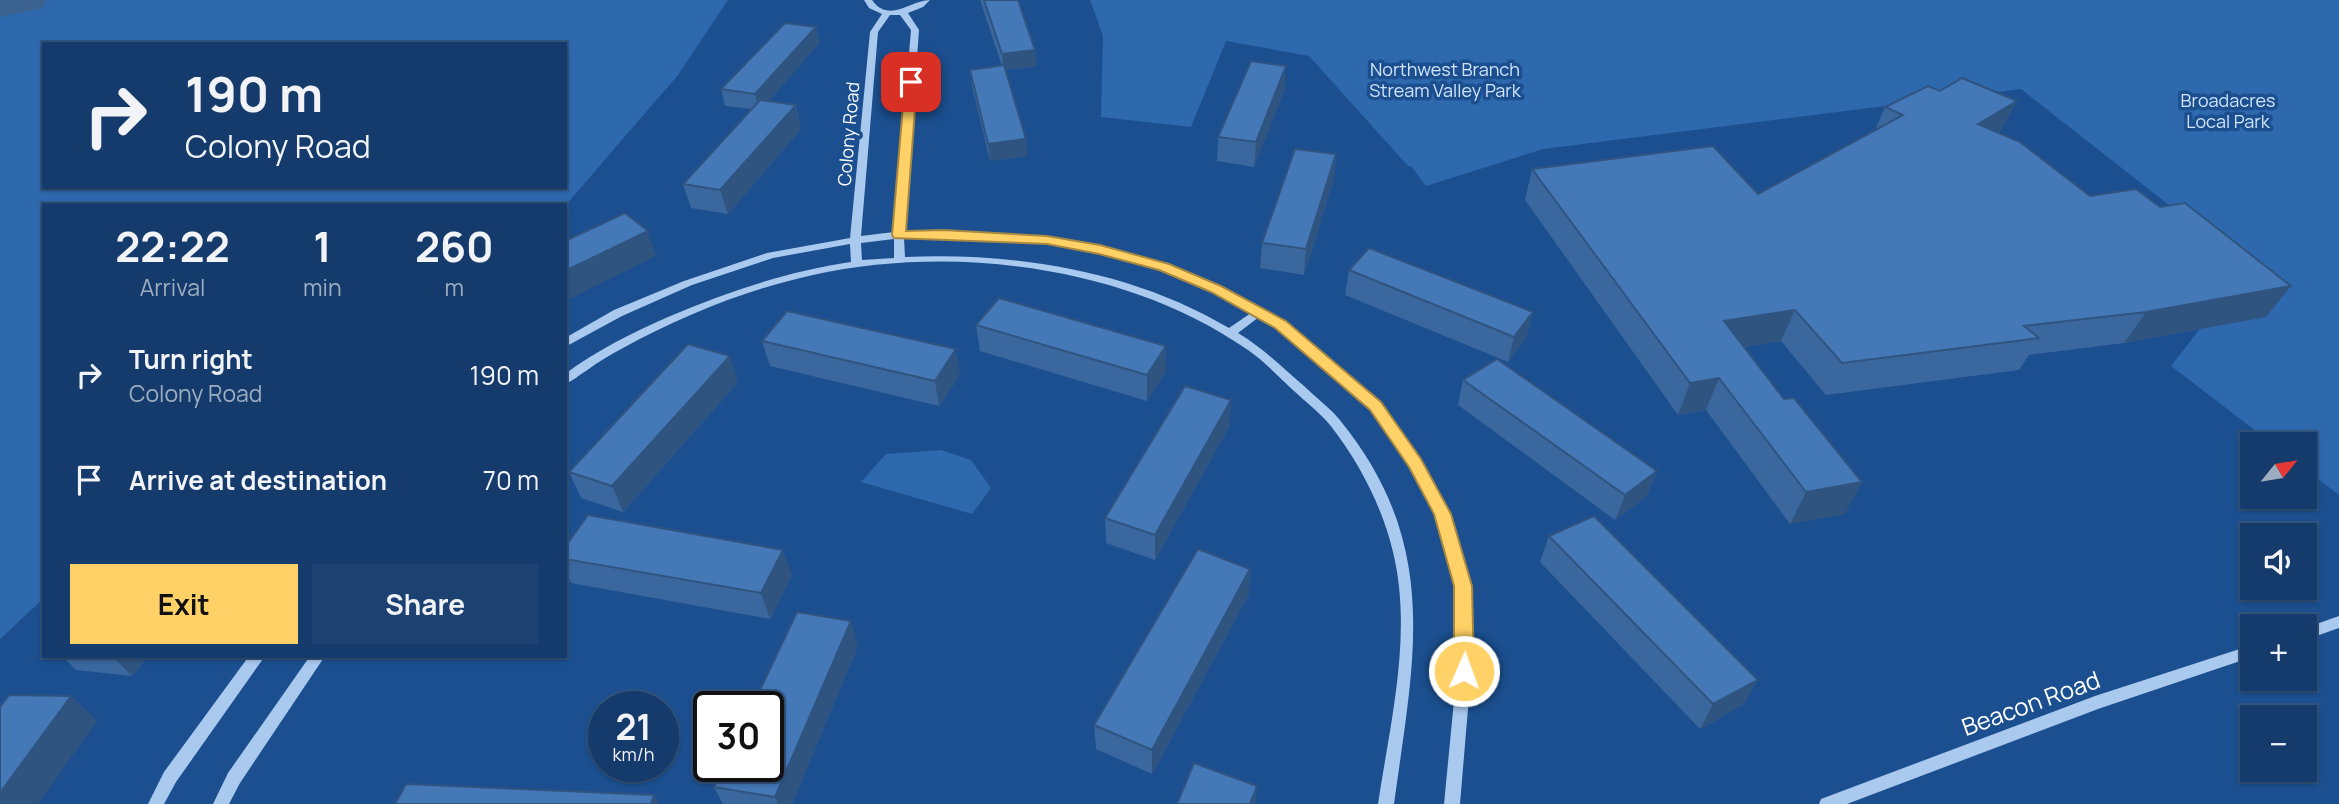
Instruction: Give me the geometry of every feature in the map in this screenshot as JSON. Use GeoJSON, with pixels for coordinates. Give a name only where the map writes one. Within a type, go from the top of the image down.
{"type":"FeatureCollection","features":[{"type":"Feature","properties":{"kind":"street"},"geometry":{"type":"LineString","coordinates":[[868,0],[872,8],[888,12],[903,12],[920,6],[926,0]]}},
{"type":"Feature","properties":{"kind":"street","name":"Colony Road"},"geometry":{"type":"LineString","coordinates":[[857,264],[855,240],[874,32],[888,12]]}},
{"type":"Feature","properties":{"kind":"street"},"geometry":{"type":"LineString","coordinates":[[900,261],[899,235],[915,30],[903,12]]}},
{"type":"Feature","properties":{"kind":"street"},"geometry":{"type":"LineString","coordinates":[[567,342],[618,313],[688,283],[771,255],[899,235],[1001,236],[1047,240],[1100,250],[1164,267],[1216,289],[1280,324],[1375,406],[1415,464],[1443,514],[1463,586],[1466,649],[1452,804]]}},
{"type":"Feature","properties":{"kind":"street"},"geometry":{"type":"LineString","coordinates":[[567,379],[640,334],[704,306],[781,279],[857,264],[900,261],[1035,265],[1143,291],[1190,311],[1248,344],[1334,421],[1368,475],[1391,521],[1407,584],[1407,640],[1386,804]]}},
{"type":"Feature","properties":{"kind":"street"},"geometry":{"type":"LineString","coordinates":[[1229,334],[1259,312]]}},
{"type":"Feature","properties":{"kind":"street"},"geometry":{"type":"LineString","coordinates":[[2317,630],[2339,622]]}},
{"type":"Feature","properties":{"kind":"street","name":"Beacon Road"},"geometry":{"type":"LineString","coordinates":[[1827,804],[2095,703],[2240,655]]}},
{"type":"Feature","properties":{"kind":"street"},"geometry":{"type":"LineString","coordinates":[[156,804],[170,778],[257,658]]}},
{"type":"Feature","properties":{"kind":"street"},"geometry":{"type":"LineString","coordinates":[[221,804],[234,778],[317,658]]}},
{"type":"Feature","properties":{"kind":"green space"},"geometry":{"type":"Polygon","coordinates":[[[0,0],[728,0],[678,75],[567,204],[42,203],[42,600],[0,639],[0,0]]]}},
{"type":"Feature","properties":{"kind":"green space","name":"Broadacres Local Park"},"geometry":{"type":"Polygon","coordinates":[[[1090,0],[2339,0],[2339,495],[2317,478],[2317,432],[2257,432],[2171,366],[2248,267],[2021,89],[1543,149],[1426,186],[1411,166],[1408,166],[1309,56],[1226,41],[1191,127],[1101,117],[1103,36],[1090,0]]]}},
{"type":"Feature","properties":{"kind":"green space"},"geometry":{"type":"Polygon","coordinates":[[[941,450],[971,460],[991,488],[972,514],[861,482],[886,454],[941,450]]]}},
{"type":"Feature","properties":{"kind":"building"},"geometry":{"type":"Polygon","coordinates":[[[984,0],[1018,0],[1035,50],[1002,54],[984,0]]]}},
{"type":"Feature","properties":{"kind":"building"},"geometry":{"type":"Polygon","coordinates":[[[785,23],[816,27],[755,94],[721,89],[785,23]]]}},
{"type":"Feature","properties":{"kind":"building"},"geometry":{"type":"Polygon","coordinates":[[[1251,61],[1286,66],[1256,142],[1218,137],[1251,61]]]}},
{"type":"Feature","properties":{"kind":"building"},"geometry":{"type":"Polygon","coordinates":[[[1004,65],[1026,139],[988,144],[970,70],[1004,65]]]}},
{"type":"Feature","properties":{"kind":"building"},"geometry":{"type":"Polygon","coordinates":[[[1962,78],[2017,101],[1978,124],[2020,142],[2090,196],[2136,189],[2160,207],[2185,203],[2291,286],[2146,312],[2024,326],[2039,338],[1842,363],[1795,310],[1724,321],[1784,399],[1794,398],[1862,482],[1806,492],[1719,378],[1690,383],[1532,169],[1713,146],[1758,194],[1903,115],[1885,107],[1928,86],[1940,91],[1962,78]]]}},
{"type":"Feature","properties":{"kind":"building"},"geometry":{"type":"Polygon","coordinates":[[[760,100],[796,105],[720,190],[683,184],[760,100]]]}},
{"type":"Feature","properties":{"kind":"building"},"geometry":{"type":"Polygon","coordinates":[[[1295,149],[1336,154],[1306,249],[1262,243],[1295,149]]]}},
{"type":"Feature","properties":{"kind":"building"},"geometry":{"type":"Polygon","coordinates":[[[625,213],[648,231],[567,270],[567,240],[625,213]]]}},
{"type":"Feature","properties":{"kind":"building"},"geometry":{"type":"Polygon","coordinates":[[[1369,248],[1533,312],[1514,337],[1349,270],[1369,248]]]}},
{"type":"Feature","properties":{"kind":"building"},"geometry":{"type":"Polygon","coordinates":[[[999,298],[1166,346],[1147,375],[976,325],[999,298]]]}},
{"type":"Feature","properties":{"kind":"building"},"geometry":{"type":"Polygon","coordinates":[[[787,311],[956,349],[935,381],[762,341],[787,311]]]}},
{"type":"Feature","properties":{"kind":"building"},"geometry":{"type":"Polygon","coordinates":[[[688,344],[730,356],[612,486],[569,472],[688,344]]]}},
{"type":"Feature","properties":{"kind":"building"},"geometry":{"type":"Polygon","coordinates":[[[1497,359],[1657,471],[1625,495],[1463,380],[1497,359]]]}},
{"type":"Feature","properties":{"kind":"building"},"geometry":{"type":"Polygon","coordinates":[[[1185,386],[1231,400],[1155,535],[1105,518],[1185,386]]]}},
{"type":"Feature","properties":{"kind":"building"},"geometry":{"type":"Polygon","coordinates":[[[588,515],[783,550],[761,593],[567,559],[567,544],[588,515]]]}},
{"type":"Feature","properties":{"kind":"building"},"geometry":{"type":"Polygon","coordinates":[[[1594,516],[1758,680],[1713,704],[1549,536],[1594,516]]]}},
{"type":"Feature","properties":{"kind":"building"},"geometry":{"type":"Polygon","coordinates":[[[1198,549],[1250,569],[1152,750],[1094,725],[1198,549]]]}},
{"type":"Feature","properties":{"kind":"building"},"geometry":{"type":"Polygon","coordinates":[[[797,612],[851,621],[784,776],[784,691],[760,691],[797,612]]]}},
{"type":"Feature","properties":{"kind":"building"},"geometry":{"type":"Polygon","coordinates":[[[9,695],[71,696],[0,793],[0,707],[9,695]]]}},
{"type":"Feature","properties":{"kind":"building"},"geometry":{"type":"Polygon","coordinates":[[[1194,763],[1257,786],[1250,804],[1177,804],[1194,763]]]}},
{"type":"Feature","properties":{"kind":"building"},"geometry":{"type":"Polygon","coordinates":[[[716,782],[781,782],[775,797],[714,787],[716,782]]]}},
{"type":"Feature","properties":{"kind":"building"},"geometry":{"type":"Polygon","coordinates":[[[406,784],[654,795],[651,804],[395,804],[406,784]]]}},
{"type":"Feature","properties":{"kind":"waterway"},"geometry":{"type":"LineString","coordinates":[[0,5],[28,0]]}},
{"type":"Feature","properties":{"kind":"route"},"geometry":{"type":"LineString","coordinates":[[911,82],[899,235],[943,234],[1047,240],[1100,250],[1164,267],[1216,289],[1280,324],[1375,406],[1415,464],[1443,514],[1463,586],[1466,649],[1464,671]]}},
{"type":"Feature","properties":{"kind":"park label","name":"Northwest Branch Stream Valley Park"},"geometry":{"type":"Point","coordinates":[1445,80]}}]}
